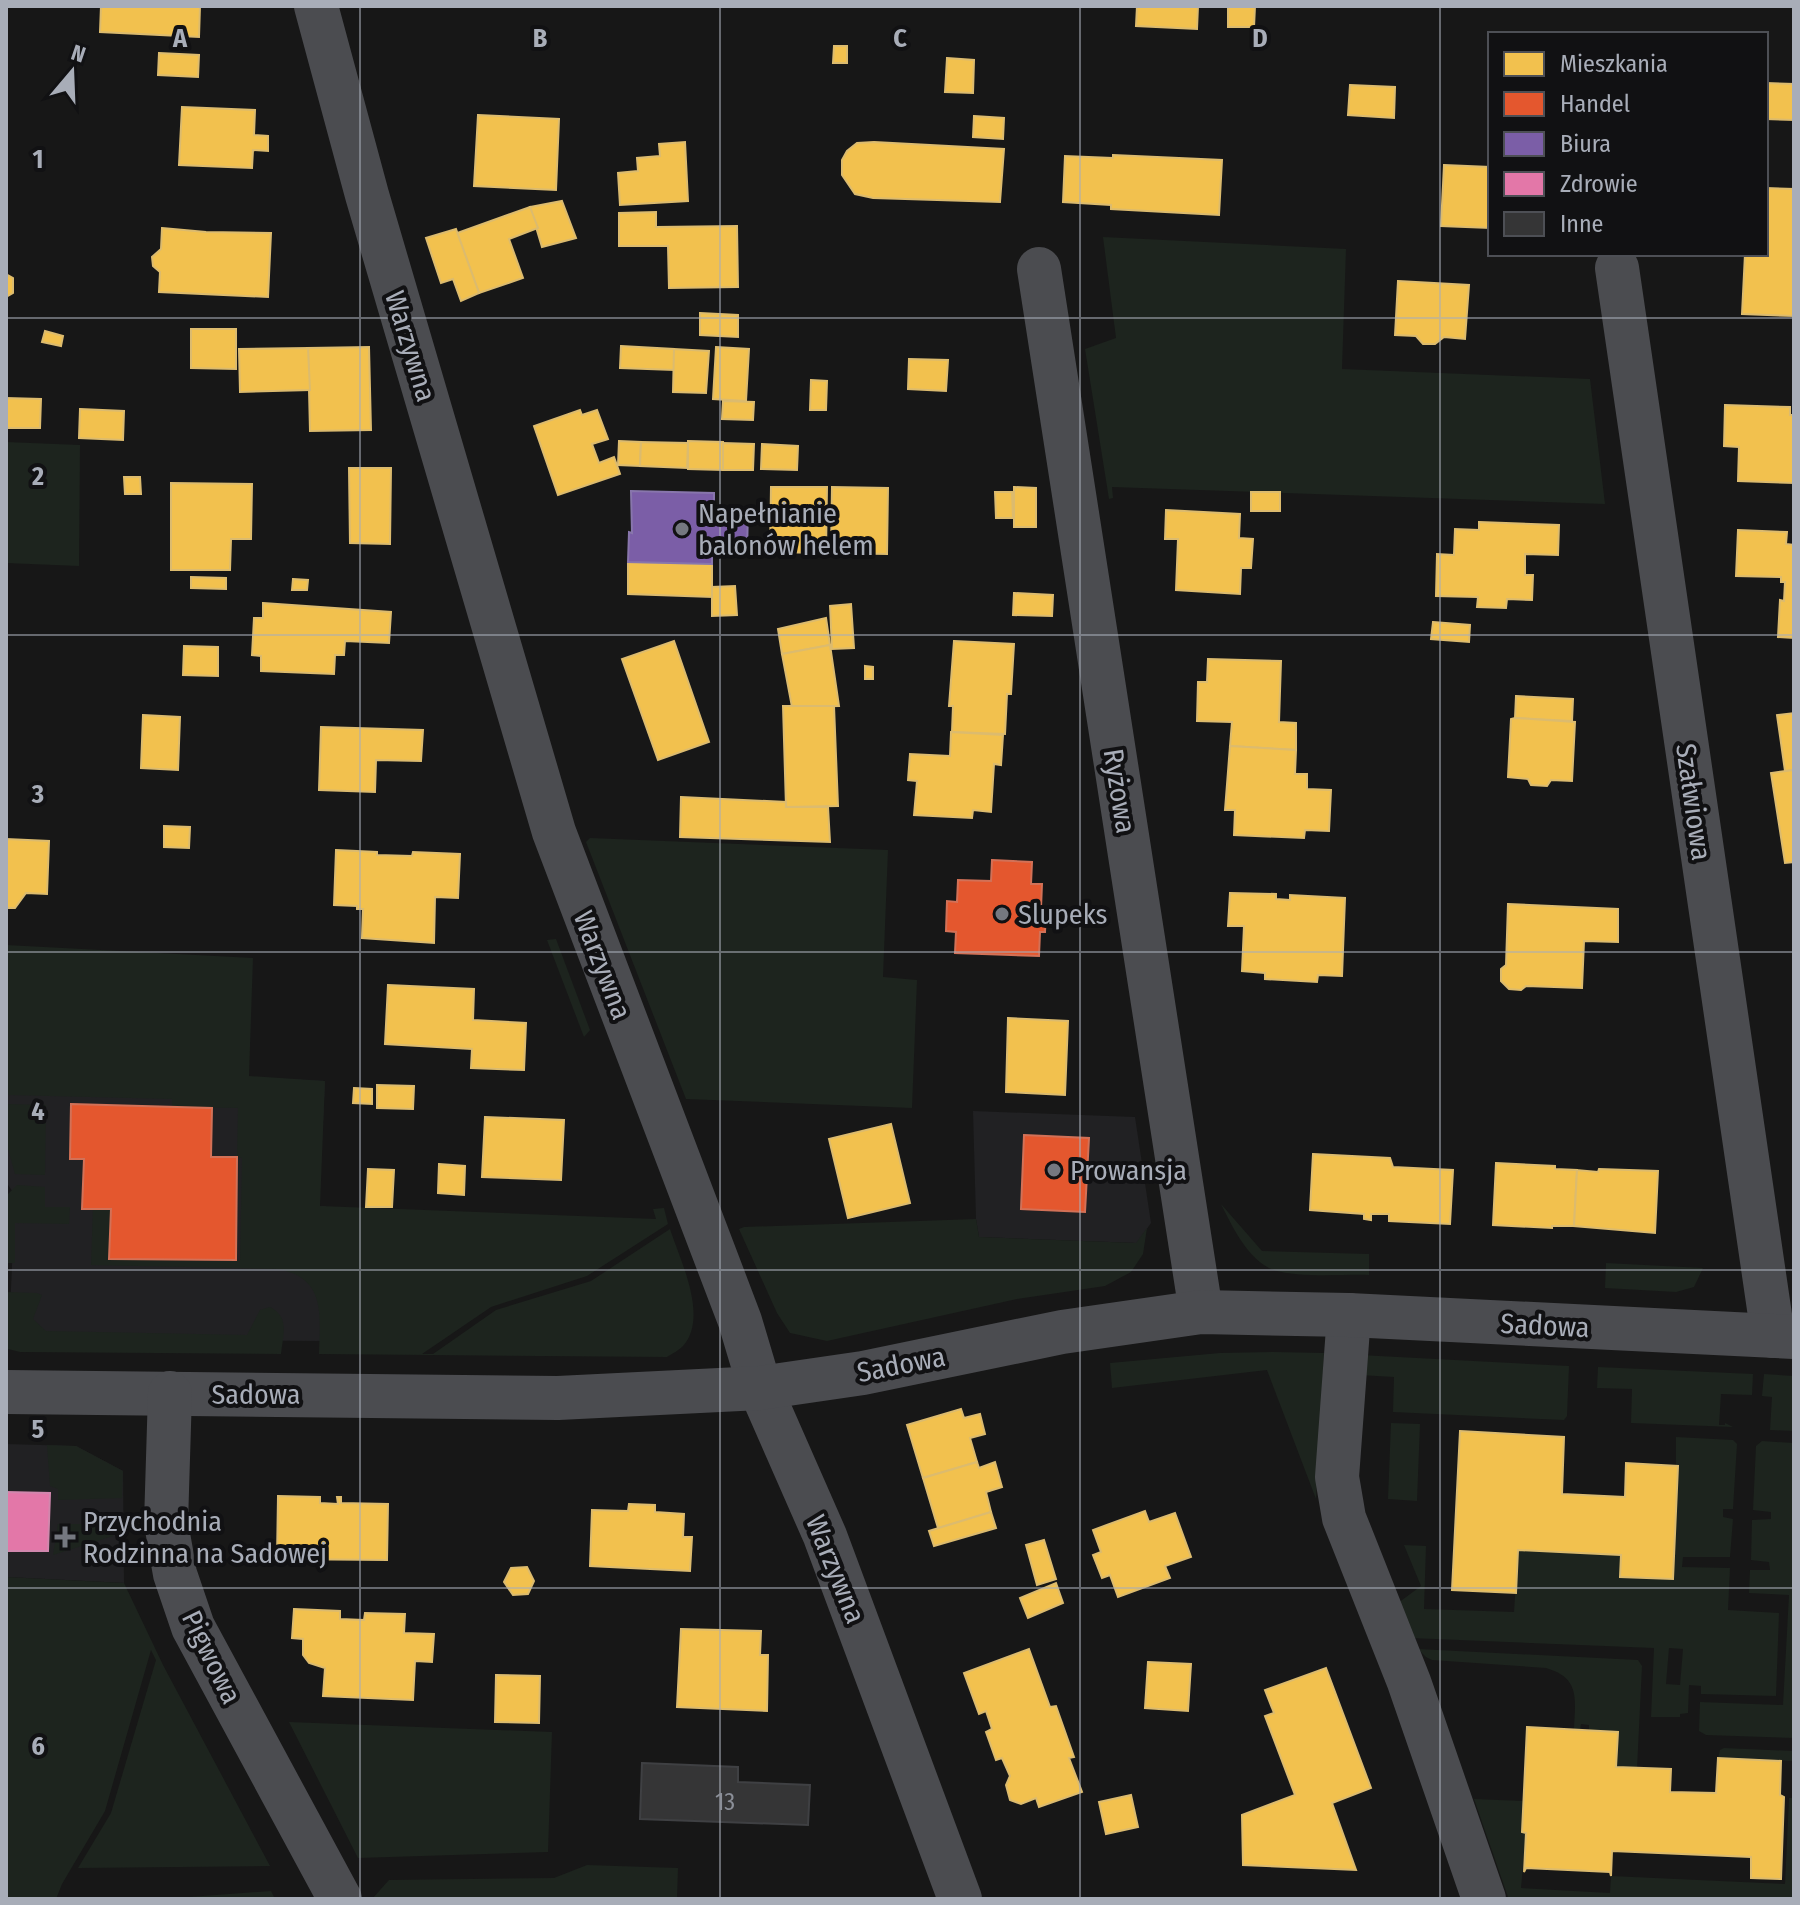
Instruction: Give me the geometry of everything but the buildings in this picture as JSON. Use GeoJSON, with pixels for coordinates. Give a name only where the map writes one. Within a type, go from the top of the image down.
{"type":"FeatureCollection","features":[{"type":"Feature","properties":{"kind":"street","name":"Warzywna"},"geometry":{"type":"LineString","coordinates":[[316,6],[367,195],[554,832],[737,1314],[760,1388],[825,1536],[960,1899]]}},
{"type":"Feature","properties":{"kind":"street","name":"Szałwiowa"},"geometry":{"type":"LineString","coordinates":[[1617,268],[1784,1337]]}},
{"type":"Feature","properties":{"kind":"street","name":"Ryżowa"},"geometry":{"type":"LineString","coordinates":[[1039,269],[1201,1312]]}},
{"type":"Feature","properties":{"kind":"street","name":"Sadowa"},"geometry":{"type":"LineString","coordinates":[[6,1392],[558,1398],[760,1388],[863,1373],[1062,1332],[1201,1312],[1349,1315],[1784,1337]]}},
{"type":"Feature","properties":{"kind":"street"},"geometry":{"type":"LineString","coordinates":[[1349,1315],[1338,1496],[1349,1532],[1409,1682],[1484,1899]]}},
{"type":"Feature","properties":{"kind":"street","name":"Pigwowa"},"geometry":{"type":"LineString","coordinates":[[170,1393],[166,1523],[175,1574],[193,1627],[340,1899]]}},
{"type":"Feature","properties":{"kind":"shaded area"},"geometry":{"type":"Polygon","coordinates":[[[1103,237],[1346,249],[1342,369],[1590,379],[1605,504],[1112,487],[1113,498],[1109,499],[1085,349],[1116,338],[1103,237]]]}},
{"type":"Feature","properties":{"kind":"shaded area"},"geometry":{"type":"Polygon","coordinates":[[[6,442],[80,445],[79,566],[6,563],[6,442]]]}},
{"type":"Feature","properties":{"kind":"shaded area"},"geometry":{"type":"Polygon","coordinates":[[[590,838],[888,850],[883,977],[917,980],[912,1108],[686,1099],[586,842],[590,838]]]}},
{"type":"Feature","properties":{"kind":"shaded area"},"geometry":{"type":"Polygon","coordinates":[[[556,939],[590,1030],[584,1037],[547,940],[556,939]]]}},
{"type":"Feature","properties":{"kind":"shaded area"},"geometry":{"type":"Polygon","coordinates":[[[6,945],[253,958],[249,1076],[325,1081],[320,1206],[656,1219],[653,1209],[664,1208],[668,1224],[587,1276],[491,1307],[422,1354],[433,1354],[496,1310],[591,1281],[670,1229],[690,1288],[693,1320],[690,1334],[683,1346],[667,1357],[319,1354],[317,1300],[305,1280],[294,1274],[278,1269],[91,1265],[93,1208],[111,1209],[110,1259],[240,1260],[242,1158],[237,1157],[238,1108],[172,1107],[172,1099],[8,1095],[6,945]]]}},
{"type":"Feature","properties":{"kind":"shaded area"},"geometry":{"type":"Polygon","coordinates":[[[6,1064],[325,1081],[319,1206],[326,1206],[324,1341],[34,1339],[10,1312],[15,1195],[6,1182],[6,1064]]]}},
{"type":"Feature","properties":{"kind":"shaded area"},"geometry":{"type":"Polygon","coordinates":[[[6,1104],[46,1105],[45,1175],[15,1174],[6,1142],[6,1104]]]}},
{"type":"Feature","properties":{"kind":"shaded area"},"geometry":{"type":"Polygon","coordinates":[[[973,1111],[1135,1117],[1151,1223],[1137,1243],[979,1237],[973,1111]]]}},
{"type":"Feature","properties":{"kind":"shaded area"},"geometry":{"type":"Polygon","coordinates":[[[17,1185],[45,1187],[45,1207],[70,1207],[69,1224],[15,1223],[15,1263],[6,1263],[6,1196],[17,1185]]]}},
{"type":"Feature","properties":{"kind":"shaded area"},"geometry":{"type":"Polygon","coordinates":[[[1221,1204],[1262,1251],[1369,1254],[1369,1275],[1304,1275],[1269,1268],[1247,1248],[1221,1204]]]}},
{"type":"Feature","properties":{"kind":"shaded area"},"geometry":{"type":"Polygon","coordinates":[[[976,1219],[979,1237],[1136,1243],[1147,1228],[1143,1254],[1131,1272],[1105,1286],[1017,1299],[827,1341],[790,1333],[777,1313],[739,1229],[744,1227],[976,1219]]]}},
{"type":"Feature","properties":{"kind":"shaded area"},"geometry":{"type":"Polygon","coordinates":[[[1606,1263],[1703,1268],[1694,1287],[1676,1292],[1605,1288],[1606,1263]]]}},
{"type":"Feature","properties":{"kind":"shaded area"},"geometry":{"type":"Polygon","coordinates":[[[6,1292],[42,1295],[33,1319],[46,1331],[247,1335],[260,1310],[270,1307],[283,1321],[281,1354],[20,1352],[8,1349],[6,1292]]]}},
{"type":"Feature","properties":{"kind":"shaded area"},"geometry":{"type":"Polygon","coordinates":[[[1220,1353],[1324,1353],[1316,1499],[1267,1370],[1112,1388],[1110,1363],[1220,1353]]]}},
{"type":"Feature","properties":{"kind":"shaded area"},"geometry":{"type":"Polygon","coordinates":[[[1360,1355],[1569,1366],[1567,1416],[1564,1420],[1393,1412],[1394,1377],[1359,1375],[1360,1355]]]}},
{"type":"Feature","properties":{"kind":"shaded area"},"geometry":{"type":"Polygon","coordinates":[[[1598,1367],[1753,1374],[1752,1395],[1721,1394],[1719,1425],[1725,1423],[1733,1427],[1631,1423],[1632,1389],[1597,1388],[1598,1367]]]}},
{"type":"Feature","properties":{"kind":"shaded area"},"geometry":{"type":"Polygon","coordinates":[[[1764,1374],[1794,1376],[1794,1431],[1770,1430],[1772,1397],[1762,1396],[1764,1374]]]}},
{"type":"Feature","properties":{"kind":"shaded area"},"geometry":{"type":"Polygon","coordinates":[[[1391,1423],[1420,1424],[1417,1501],[1388,1499],[1391,1423]]]}},
{"type":"Feature","properties":{"kind":"shaded area"},"geometry":{"type":"Polygon","coordinates":[[[1676,1437],[1733,1440],[1737,1444],[1733,1509],[1723,1509],[1723,1517],[1733,1519],[1730,1557],[1683,1557],[1682,1567],[1730,1568],[1728,1610],[1779,1613],[1776,1696],[1701,1694],[1701,1686],[1689,1685],[1688,1713],[1680,1714],[1680,1717],[1651,1717],[1654,1648],[1411,1638],[1398,1603],[1421,1586],[1404,1545],[1426,1546],[1424,1609],[1514,1612],[1518,1550],[1621,1555],[1620,1577],[1673,1579],[1676,1437]],[[1669,1648],[1666,1684],[1680,1685],[1683,1649],[1669,1648]]]}},
{"type":"Feature","properties":{"kind":"shaded area"},"geometry":{"type":"Polygon","coordinates":[[[1762,1441],[1794,1443],[1794,1738],[1706,1735],[1699,1731],[1700,1702],[1783,1705],[1789,1595],[1749,1593],[1750,1570],[1770,1570],[1769,1562],[1751,1560],[1752,1520],[1771,1519],[1771,1512],[1753,1510],[1756,1446],[1762,1441]]]}},
{"type":"Feature","properties":{"kind":"shaded area","name":"Przychodnia Rodzinna na Sadowej"},"geometry":{"type":"Polygon","coordinates":[[[6,1444],[76,1446],[123,1471],[124,1583],[6,1577],[6,1444]]]}},
{"type":"Feature","properties":{"kind":"shaded area"},"geometry":{"type":"Polygon","coordinates":[[[47,1445],[76,1446],[123,1471],[122,1498],[58,1500],[58,1489],[50,1486],[47,1445]]]}},
{"type":"Feature","properties":{"kind":"shaded area"},"geometry":{"type":"Polygon","coordinates":[[[58,1524],[107,1524],[113,1536],[53,1555],[58,1524]]]}},
{"type":"Feature","properties":{"kind":"shaded area"},"geometry":{"type":"Polygon","coordinates":[[[6,1577],[124,1583],[163,1665],[270,1866],[78,1868],[111,1813],[156,1660],[151,1650],[105,1811],[56,1899],[6,1899],[6,1577]]]}},
{"type":"Feature","properties":{"kind":"shaded area"},"geometry":{"type":"Polygon","coordinates":[[[1418,1649],[1638,1660],[1642,1666],[1637,1769],[1616,1767],[1617,1732],[1589,1730],[1589,1725],[1581,1724],[1580,1730],[1574,1729],[1574,1691],[1571,1684],[1557,1672],[1546,1668],[1432,1660],[1418,1649]]]}},
{"type":"Feature","properties":{"kind":"shaded area"},"geometry":{"type":"Polygon","coordinates":[[[289,1722],[552,1732],[548,1852],[358,1858],[289,1722]]]}},
{"type":"Feature","properties":{"kind":"shaded area"},"geometry":{"type":"Polygon","coordinates":[[[1720,1750],[1794,1751],[1794,1761],[1718,1758],[1720,1750]]]}},
{"type":"Feature","properties":{"kind":"shaded area"},"geometry":{"type":"Polygon","coordinates":[[[1789,1798],[1794,1798],[1794,1899],[1508,1897],[1474,1799],[1523,1801],[1522,1832],[1526,1833],[1521,1888],[1610,1893],[1611,1876],[1785,1884],[1789,1798]]]}},
{"type":"Feature","properties":{"kind":"shaded area"},"geometry":{"type":"Polygon","coordinates":[[[587,1865],[678,1868],[677,1899],[372,1899],[389,1880],[554,1878],[587,1865]]]}},
{"type":"Feature","properties":{"kind":"shaded area"},"geometry":{"type":"Polygon","coordinates":[[[271,1891],[275,1899],[162,1899],[271,1891]]]}},
{"type":"Feature","properties":{"kind":"place","name":"Napełnianie balonów helem"},"geometry":{"type":"Point","coordinates":[682,529]}},
{"type":"Feature","properties":{"kind":"place","name":"Slupeks"},"geometry":{"type":"Point","coordinates":[1002,914]}},
{"type":"Feature","properties":{"kind":"place","name":"Prowansja"},"geometry":{"type":"Point","coordinates":[1054,1170]}},
{"type":"Feature","properties":{"kind":"place","name":"Przychodnia Rodzinna na Sadowej"},"geometry":{"type":"Point","coordinates":[65,1537]}}]}
